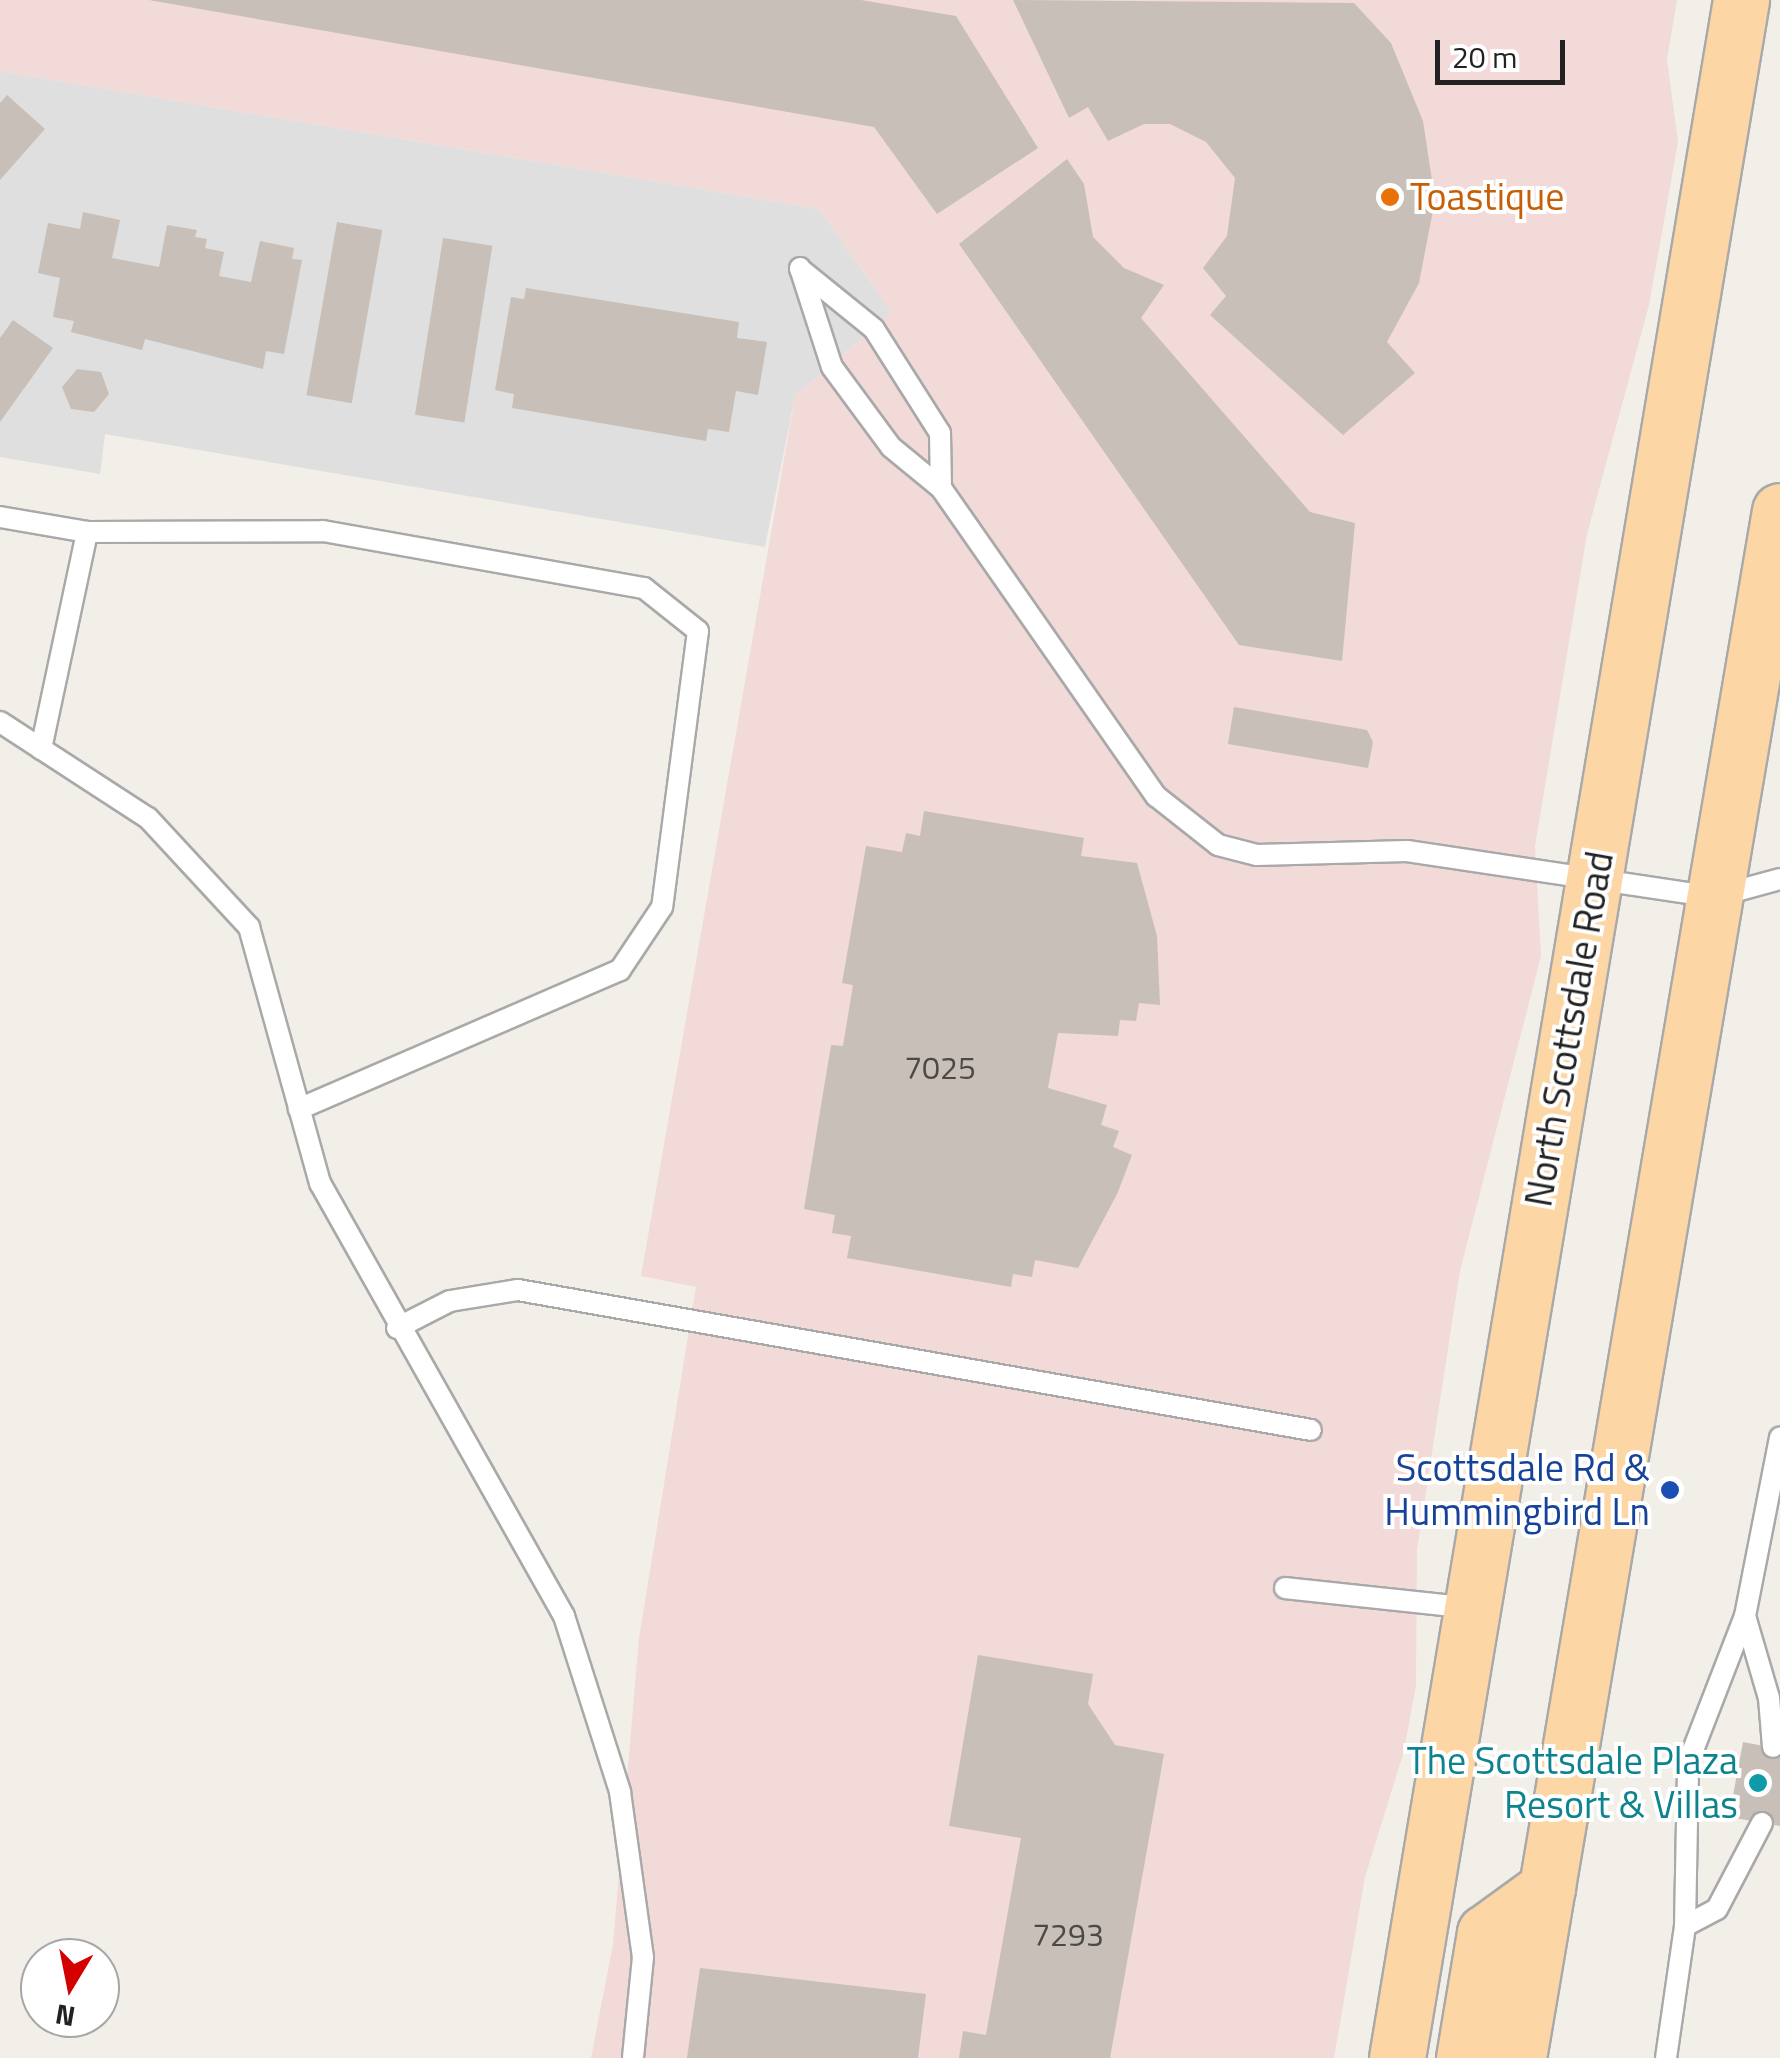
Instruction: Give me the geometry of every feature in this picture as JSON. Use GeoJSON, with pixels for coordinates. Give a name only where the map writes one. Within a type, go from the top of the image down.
{"type":"FeatureCollection","features":[{"type":"Feature","properties":{"kind":"main road","name":"North Scottsdale Road"},"geometry":{"type":"LineString","coordinates":[[1398,2058],[1741,0]]}},
{"type":"Feature","properties":{"kind":"main road"},"geometry":{"type":"LineString","coordinates":[[1518,2058],[1780,511]]}},
{"type":"Feature","properties":{"kind":"main road"},"geometry":{"type":"LineString","coordinates":[[1464,2058],[1485,1933],[1548,1888]]}},
{"type":"Feature","properties":{"kind":"lane"},"geometry":{"type":"LineString","coordinates":[[940,488],[940,433],[884,344],[800,268],[832,367],[891,447],[940,488],[1156,796],[1218,845],[1257,856],[1392,850],[1595,875],[1714,897],[1780,878]]}},
{"type":"Feature","properties":{"kind":"lane"},"geometry":{"type":"LineString","coordinates":[[0,517],[88,532],[323,531],[644,588],[698,632],[662,907],[620,970],[299,1109]]}},
{"type":"Feature","properties":{"kind":"lane"},"geometry":{"type":"LineString","coordinates":[[41,749],[88,532]]}},
{"type":"Feature","properties":{"kind":"lane"},"geometry":{"type":"LineString","coordinates":[[0,722],[148,818],[249,927],[320,1183],[397,1328],[564,1616],[620,1792],[643,1957],[633,2058]]}},
{"type":"Feature","properties":{"kind":"lane"},"geometry":{"type":"LineString","coordinates":[[397,1328],[450,1302],[518,1290],[1311,1430]]}},
{"type":"Feature","properties":{"kind":"lane"},"geometry":{"type":"LineString","coordinates":[[1666,2058],[1685,1926],[1688,1763],[1745,1616],[1780,1437]]}},
{"type":"Feature","properties":{"kind":"lane"},"geometry":{"type":"LineString","coordinates":[[1285,1588],[1473,1608]]}},
{"type":"Feature","properties":{"kind":"lane"},"geometry":{"type":"LineString","coordinates":[[1745,1616],[1768,1698],[1773,1748]]}},
{"type":"Feature","properties":{"kind":"lane"},"geometry":{"type":"LineString","coordinates":[[1685,1926],[1718,1909],[1762,1823]]}},
{"type":"Feature","properties":{"kind":"shaded area"},"geometry":{"type":"Polygon","coordinates":[[[0,0],[1677,0],[1667,59],[1678,142],[1649,305],[1587,534],[1535,846],[1541,956],[1460,1271],[1417,1550],[1416,1685],[1404,1751],[1365,1877],[1334,2058],[591,2058],[613,1944],[639,1638],[696,1287],[641,1276],[795,396],[892,312],[819,209],[0,71],[0,0]]]}},
{"type":"Feature","properties":{"kind":"shaded area"},"geometry":{"type":"Polygon","coordinates":[[[0,71],[819,209],[892,312],[795,396],[765,547],[105,434],[100,474],[0,457],[0,71]]]}},
{"type":"Feature","properties":{"kind":"building"},"geometry":{"type":"Polygon","coordinates":[[[149,0],[861,0],[956,16],[1038,148],[937,214],[874,127],[149,0]]]}},
{"type":"Feature","properties":{"kind":"building"},"geometry":{"type":"Polygon","coordinates":[[[1013,0],[1354,3],[1391,43],[1423,121],[1435,200],[1419,283],[1387,342],[1415,373],[1343,435],[1210,315],[1226,296],[1203,268],[1227,236],[1235,178],[1206,142],[1170,124],[1144,124],[1108,141],[1088,107],[1069,118],[1013,0]]]}},
{"type":"Feature","properties":{"kind":"building"},"geometry":{"type":"Polygon","coordinates":[[[7,95],[45,129],[0,180],[0,103],[7,95]]]}},
{"type":"Feature","properties":{"kind":"building"},"geometry":{"type":"Polygon","coordinates":[[[1067,159],[1084,184],[1093,237],[1124,268],[1164,285],[1141,318],[1310,512],[1355,523],[1342,661],[1239,645],[959,244],[1067,159]]]}},
{"type":"Feature","properties":{"kind":"building"},"geometry":{"type":"Polygon","coordinates":[[[83,212],[120,220],[112,258],[159,267],[167,225],[197,230],[195,237],[207,239],[205,248],[224,252],[219,276],[251,282],[260,241],[294,248],[292,259],[302,260],[284,354],[266,351],[263,369],[145,339],[142,350],[71,332],[74,321],[53,317],[60,278],[38,273],[48,223],[80,229],[83,212]]]}},
{"type":"Feature","properties":{"kind":"building"},"geometry":{"type":"Polygon","coordinates":[[[337,222],[382,230],[352,403],[306,395],[337,222]]]}},
{"type":"Feature","properties":{"kind":"building"},"geometry":{"type":"Polygon","coordinates":[[[443,238],[492,246],[464,423],[415,415],[443,238]]]}},
{"type":"Feature","properties":{"kind":"building"},"geometry":{"type":"Polygon","coordinates":[[[526,288],[739,322],[737,338],[767,342],[758,395],[736,391],[729,432],[708,429],[706,441],[512,408],[514,394],[495,390],[511,297],[524,299],[526,288]]]}},
{"type":"Feature","properties":{"kind":"building"},"geometry":{"type":"Polygon","coordinates":[[[13,320],[53,348],[0,422],[0,338],[13,320]]]}},
{"type":"Feature","properties":{"kind":"building"},"geometry":{"type":"Polygon","coordinates":[[[77,369],[101,372],[109,394],[94,412],[71,409],[62,387],[77,369]]]}},
{"type":"Feature","properties":{"kind":"building"},"geometry":{"type":"Polygon","coordinates":[[[1234,707],[1367,730],[1373,742],[1368,768],[1228,744],[1234,707]]]}},
{"type":"Feature","properties":{"kind":"building"},"geometry":{"type":"Polygon","coordinates":[[[924,811],[1084,838],[1081,856],[1137,863],[1157,936],[1160,1005],[1139,1003],[1136,1021],[1120,1020],[1118,1036],[1058,1033],[1048,1088],[1107,1105],[1101,1125],[1119,1131],[1113,1147],[1132,1155],[1118,1192],[1078,1268],[1035,1260],[1032,1277],[1013,1274],[1011,1287],[847,1258],[851,1236],[832,1233],[835,1215],[804,1209],[831,1045],[843,1046],[853,985],[842,983],[866,846],[902,852],[906,833],[920,836],[924,811]]]}},
{"type":"Feature","properties":{"kind":"building"},"geometry":{"type":"Polygon","coordinates":[[[978,1655],[1093,1674],[1088,1704],[1115,1745],[1164,1754],[1110,2058],[959,2058],[963,2031],[986,2035],[1021,1838],[949,1826],[978,1655]]]}},
{"type":"Feature","properties":{"kind":"building","name":"The Scottsdale Plaza Resort & Villas"},"geometry":{"type":"Polygon","coordinates":[[[1743,1742],[1780,1749],[1780,1826],[1729,1817],[1743,1742]]]}},
{"type":"Feature","properties":{"kind":"building"},"geometry":{"type":"Polygon","coordinates":[[[700,1968],[926,1994],[918,2058],[687,2058],[700,1968]]]}},
{"type":"Feature","properties":{"kind":"place","name":"Toastique"},"geometry":{"type":"Point","coordinates":[1390,197]}},
{"type":"Feature","properties":{"kind":"place","name":"Scottsdale Rd & Hummingbird Ln"},"geometry":{"type":"Point","coordinates":[1670,1490]}},
{"type":"Feature","properties":{"kind":"place","name":"The Scottsdale Plaza Resort & Villas"},"geometry":{"type":"Point","coordinates":[1758,1783]}}]}
